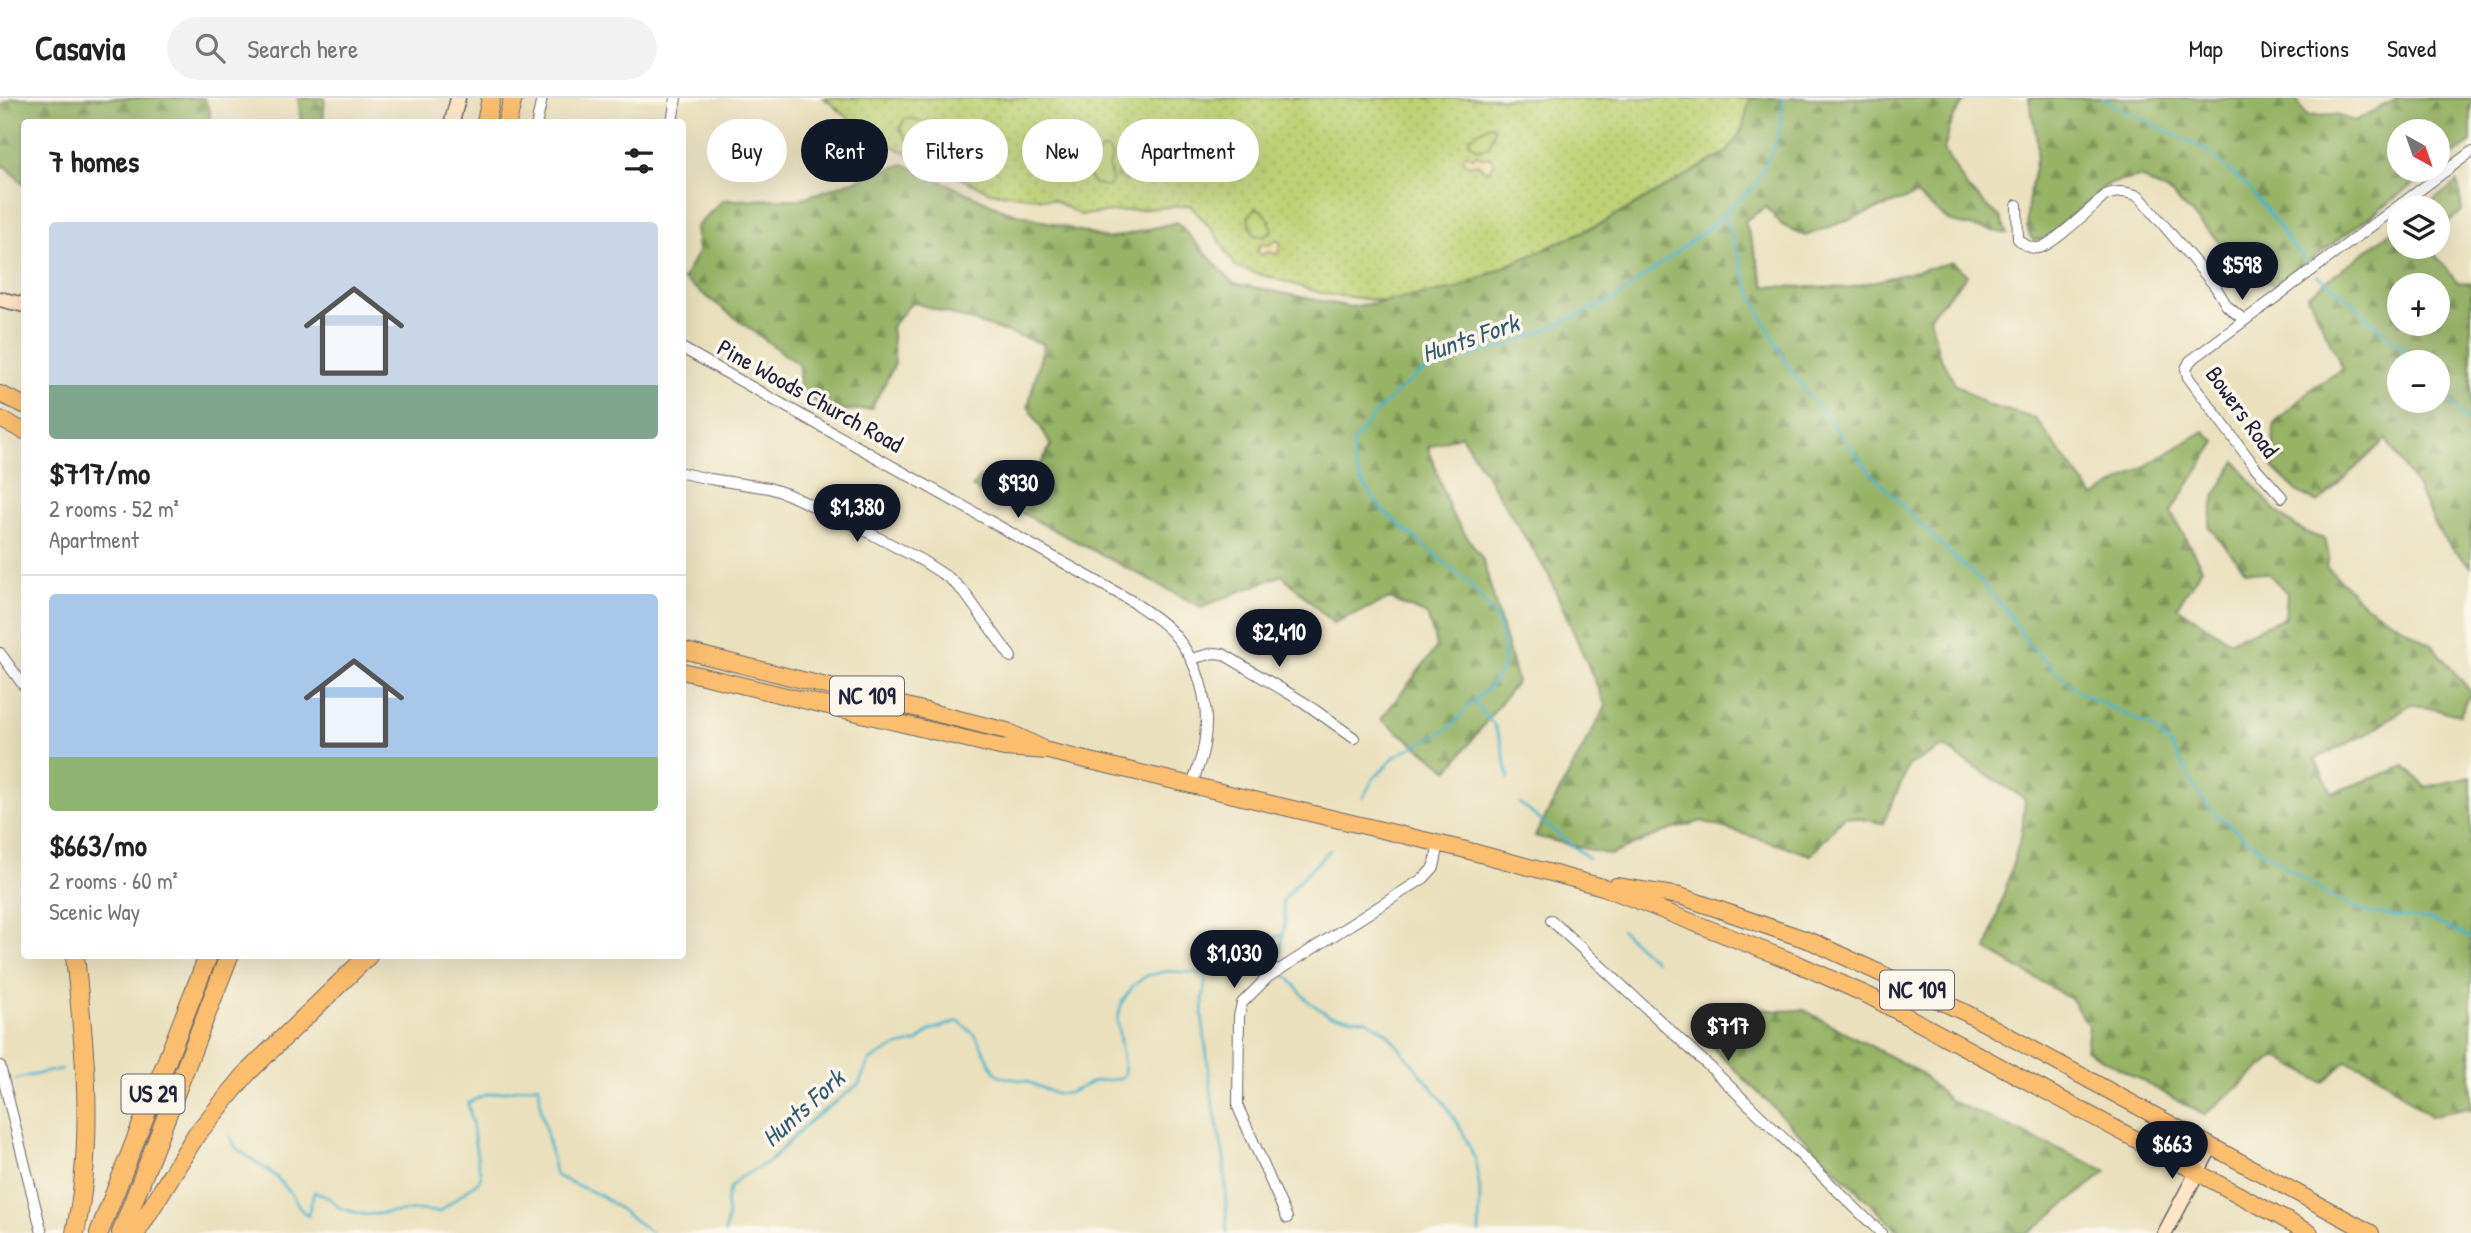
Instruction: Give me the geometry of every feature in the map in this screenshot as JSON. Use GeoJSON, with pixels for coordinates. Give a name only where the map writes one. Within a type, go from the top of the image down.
{"type":"FeatureCollection","features":[{"type":"Feature","properties":{"kind":"highway"},"geometry":{"type":"LineString","coordinates":[[487,119],[491,98]]}},
{"type":"Feature","properties":{"kind":"highway"},"geometry":{"type":"LineString","coordinates":[[508,119],[513,98]]}},
{"type":"Feature","properties":{"kind":"highway"},"geometry":{"type":"LineString","coordinates":[[75,959],[89,1119],[81,1204],[75,1233]]}},
{"type":"Feature","properties":{"kind":"highway","name":"US 29"},"geometry":{"type":"LineString","coordinates":[[99,1233],[207,959]]}},
{"type":"Feature","properties":{"kind":"highway","name":"US 29"},"geometry":{"type":"LineString","coordinates":[[121,1233],[228,959]]}},
{"type":"Feature","properties":{"kind":"highway"},"geometry":{"type":"LineString","coordinates":[[136,1233],[196,1135],[248,1072],[327,992],[365,959]]}},
{"type":"Feature","properties":{"kind":"main road"},"geometry":{"type":"LineString","coordinates":[[0,394],[21,404]]}},
{"type":"Feature","properties":{"kind":"main road"},"geometry":{"type":"LineString","coordinates":[[0,419],[21,430]]}},
{"type":"Feature","properties":{"kind":"main road","name":"NC 109"},"geometry":{"type":"LineString","coordinates":[[686,651],[1007,731],[1048,751]]}},
{"type":"Feature","properties":{"kind":"main road","name":"NC 109"},"geometry":{"type":"LineString","coordinates":[[686,672],[1004,748],[1048,751],[1438,844],[1603,887],[1796,963],[1869,996],[2310,1233]]}},
{"type":"Feature","properties":{"kind":"main road","name":"NC 109"},"geometry":{"type":"LineString","coordinates":[[1603,887],[1621,886],[1680,896],[1813,942],[1966,1013],[2371,1233]]}},
{"type":"Feature","properties":{"kind":"street"},"geometry":{"type":"LineString","coordinates":[[453,119],[458,98]]}},
{"type":"Feature","properties":{"kind":"street"},"geometry":{"type":"LineString","coordinates":[[538,119],[542,98]]}},
{"type":"Feature","properties":{"kind":"street"},"geometry":{"type":"LineString","coordinates":[[672,119],[676,98]]}},
{"type":"Feature","properties":{"kind":"street","name":"Bowers Road"},"geometry":{"type":"LineString","coordinates":[[2282,497],[2255,467],[2188,377],[2186,369],[2190,361],[2471,152]]}},
{"type":"Feature","properties":{"kind":"street"},"geometry":{"type":"LineString","coordinates":[[2017,205],[2018,239],[2023,245],[2034,249],[2046,246],[2105,195],[2116,191],[2139,197],[2215,286],[2227,306],[2244,320]]}},
{"type":"Feature","properties":{"kind":"street"},"geometry":{"type":"LineString","coordinates":[[0,299],[21,304]]}},
{"type":"Feature","properties":{"kind":"street","name":"Pine Woods Church Road"},"geometry":{"type":"LineString","coordinates":[[686,350],[1130,600],[1167,627],[1191,659],[1204,694],[1207,719],[1204,747],[1191,786]]}},
{"type":"Feature","properties":{"kind":"street"},"geometry":{"type":"LineString","coordinates":[[686,474],[769,488],[787,494],[856,526],[921,561],[949,578],[964,592],[1011,657]]}},
{"type":"Feature","properties":{"kind":"street"},"geometry":{"type":"LineString","coordinates":[[0,653],[21,682]]}},
{"type":"Feature","properties":{"kind":"street"},"geometry":{"type":"LineString","coordinates":[[1191,659],[1214,653],[1223,654],[1305,703],[1354,738]]}},
{"type":"Feature","properties":{"kind":"street"},"geometry":{"type":"LineString","coordinates":[[1287,1218],[1238,1107],[1239,1016],[1242,1003],[1268,977],[1424,878],[1434,867],[1438,844]]}},
{"type":"Feature","properties":{"kind":"street"},"geometry":{"type":"LineString","coordinates":[[1551,920],[1712,1069],[1881,1233]]}},
{"type":"Feature","properties":{"kind":"street"},"geometry":{"type":"LineString","coordinates":[[0,1066],[42,1233]]}},
{"type":"Feature","properties":{"kind":"street"},"geometry":{"type":"LineString","coordinates":[[2165,1233],[2211,1146]]}},
{"type":"Feature","properties":{"kind":"green space"},"geometry":{"type":"Polygon","coordinates":[[[11,98],[204,98],[210,112],[209,119],[21,119],[21,182],[8,168],[0,165],[0,107],[11,98]]]}},
{"type":"Feature","properties":{"kind":"green space"},"geometry":{"type":"Polygon","coordinates":[[[298,98],[325,98],[323,119],[301,119],[298,98]]]}},
{"type":"Feature","properties":{"kind":"green space"},"geometry":{"type":"Polygon","coordinates":[[[824,98],[1758,98],[1745,148],[1646,209],[1423,306],[1325,294],[1236,267],[1214,232],[1190,205],[1080,215],[1054,200],[990,192],[969,182],[1008,182],[1008,119],[902,119],[902,151],[888,144],[888,119],[850,119],[824,98]]]}},
{"type":"Feature","properties":{"kind":"green space"},"geometry":{"type":"Polygon","coordinates":[[[1750,98],[1966,98],[1952,120],[1944,150],[1968,189],[2001,218],[2007,234],[1951,222],[1916,195],[1805,236],[1782,225],[1766,207],[1745,221],[1765,286],[1847,288],[1953,262],[1967,275],[1930,316],[1938,352],[1955,384],[1987,405],[2035,418],[2094,497],[2204,431],[2216,442],[2171,512],[2202,568],[2177,607],[2230,641],[2285,617],[2287,593],[2269,574],[2246,571],[2209,527],[2215,495],[2236,461],[2264,497],[2286,519],[2325,539],[2329,556],[2327,567],[2365,605],[2431,644],[2471,692],[2460,715],[2411,704],[2366,735],[2315,759],[2332,793],[2405,766],[2426,787],[2471,777],[2471,1110],[2468,1107],[2430,1116],[2373,1071],[2346,1061],[2323,1083],[2276,1056],[2204,1115],[2086,1050],[2089,1027],[2071,999],[1987,950],[2022,833],[2025,799],[1943,747],[1909,765],[1883,823],[1845,816],[1811,855],[1702,821],[1667,831],[1610,855],[1535,836],[1606,706],[1548,574],[1461,435],[1428,447],[1451,513],[1483,560],[1517,681],[1449,770],[1381,719],[1437,647],[1427,615],[1389,599],[1333,623],[1282,575],[1201,607],[972,487],[980,477],[1035,474],[1051,445],[1028,406],[1044,344],[912,302],[891,327],[895,364],[871,409],[830,411],[800,392],[799,365],[686,281],[686,274],[698,252],[696,227],[723,200],[800,199],[851,182],[888,182],[888,169],[902,165],[902,182],[943,182],[1004,210],[1108,239],[1177,222],[1233,283],[1351,307],[1456,289],[1604,222],[1727,152],[1742,130],[1750,98]]]}},
{"type":"Feature","properties":{"kind":"green space"},"geometry":{"type":"Polygon","coordinates":[[[2029,98],[2296,98],[2306,116],[2335,115],[2355,121],[2398,98],[2471,98],[2471,142],[2450,157],[2450,119],[2387,119],[2387,182],[2417,182],[2398,196],[2387,196],[2387,204],[2275,286],[2248,270],[2171,194],[2140,177],[2108,184],[2046,238],[2033,240],[2029,233],[2027,212],[2036,163],[2036,133],[2029,98]]]}},
{"type":"Feature","properties":{"kind":"green space"},"geometry":{"type":"Polygon","coordinates":[[[1490,125],[1495,127],[1489,147],[1476,149],[1469,142],[1470,137],[1490,125]]]}},
{"type":"Feature","properties":{"kind":"green space"},"geometry":{"type":"Polygon","coordinates":[[[1103,149],[1107,149],[1112,156],[1109,167],[1112,181],[1108,187],[1093,183],[1103,182],[1103,149]]]}},
{"type":"Feature","properties":{"kind":"green space"},"geometry":{"type":"Polygon","coordinates":[[[2458,182],[2462,211],[2450,220],[2450,196],[2439,196],[2458,182]]]}},
{"type":"Feature","properties":{"kind":"green space"},"geometry":{"type":"Polygon","coordinates":[[[1255,208],[1269,220],[1272,230],[1264,237],[1254,235],[1248,218],[1255,208]]]}},
{"type":"Feature","properties":{"kind":"green space"},"geometry":{"type":"Polygon","coordinates":[[[2387,235],[2387,259],[2439,259],[2450,273],[2387,273],[2387,336],[2450,336],[2450,273],[2457,282],[2471,283],[2471,567],[2442,537],[2415,484],[2386,439],[2318,503],[2298,492],[2273,468],[2274,424],[2312,388],[2343,369],[2308,295],[2387,235]]]}},
{"type":"Feature","properties":{"kind":"green space"},"geometry":{"type":"Polygon","coordinates":[[[1733,1003],[1777,1011],[1804,1010],[1919,1072],[1949,1100],[2107,1171],[2029,1233],[1900,1233],[1699,1034],[1733,1003]]]}},
{"type":"Feature","properties":{"kind":"sand"},"geometry":{"type":"Polygon","coordinates":[[[1466,154],[1473,158],[1477,155],[1483,158],[1491,157],[1493,163],[1490,170],[1486,172],[1478,164],[1467,165],[1463,160],[1466,154]]]}},
{"type":"Feature","properties":{"kind":"sand"},"geometry":{"type":"Polygon","coordinates":[[[1276,240],[1281,243],[1279,252],[1262,255],[1257,253],[1260,244],[1269,245],[1276,240]]]}},
{"type":"Feature","properties":{"kind":"waterway","name":"Hunts Fork"},"geometry":{"type":"LineString","coordinates":[[1363,798],[1372,781],[1395,756],[1450,728],[1503,668],[1504,650],[1498,622],[1471,585],[1382,510],[1359,477],[1352,455],[1353,442],[1379,409],[1417,375],[1439,365],[1511,345],[1615,299],[1706,230],[1756,184],[1778,138],[1784,98]]}},
{"type":"Feature","properties":{"kind":"waterway"},"geometry":{"type":"LineString","coordinates":[[2103,98],[2206,150],[2247,186],[2307,262]]}},
{"type":"Feature","properties":{"kind":"waterway"},"geometry":{"type":"LineString","coordinates":[[1724,215],[1751,293],[1788,366],[1807,393],[1870,472],[1979,580],[2010,615],[2028,644],[2067,682],[2082,694],[2152,727],[2173,748],[2198,793],[2215,814],[2326,894],[2368,913],[2431,920],[2471,938]]}},
{"type":"Feature","properties":{"kind":"waterway"},"geometry":{"type":"LineString","coordinates":[[2317,275],[2351,300],[2371,322],[2404,350]]}},
{"type":"Feature","properties":{"kind":"waterway"},"geometry":{"type":"LineString","coordinates":[[2450,401],[2471,427]]}},
{"type":"Feature","properties":{"kind":"waterway"},"geometry":{"type":"LineString","coordinates":[[1474,702],[1494,725],[1501,741],[1509,779]]}},
{"type":"Feature","properties":{"kind":"waterway"},"geometry":{"type":"LineString","coordinates":[[1519,803],[1588,858]]}},
{"type":"Feature","properties":{"kind":"waterway","name":"Hunts Fork"},"geometry":{"type":"LineString","coordinates":[[1279,964],[1285,920],[1282,902],[1330,850]]}},
{"type":"Feature","properties":{"kind":"waterway"},"geometry":{"type":"LineString","coordinates":[[1621,930],[1655,961]]}},
{"type":"Feature","properties":{"kind":"waterway","name":"Hunts Fork"},"geometry":{"type":"LineString","coordinates":[[725,1233],[728,1214],[726,1201],[730,1188],[739,1178],[770,1161],[810,1121],[859,1084],[869,1061],[895,1047],[917,1042],[931,1030],[959,1021],[976,1036],[995,1072],[1002,1077],[1026,1081],[1056,1094],[1069,1093],[1095,1081],[1120,1079],[1125,1073],[1117,1021],[1122,1002],[1133,986],[1146,976],[1167,971],[1213,974],[1282,934]]}},
{"type":"Feature","properties":{"kind":"waterway"},"geometry":{"type":"LineString","coordinates":[[1206,973],[1202,1014],[1212,1099],[1224,1157],[1227,1233]]}},
{"type":"Feature","properties":{"kind":"waterway"},"geometry":{"type":"LineString","coordinates":[[1285,974],[1309,1002],[1329,1015],[1367,1020],[1387,1033],[1444,1102],[1475,1159],[1480,1190],[1479,1233]]}},
{"type":"Feature","properties":{"kind":"waterway","name":"Hunts Fork"},"geometry":{"type":"LineString","coordinates":[[15,1079],[62,1069]]}},
{"type":"Feature","properties":{"kind":"waterway","name":"Hunts Fork"},"geometry":{"type":"LineString","coordinates":[[229,1135],[237,1149],[273,1174],[308,1216],[314,1192],[331,1199],[339,1208],[366,1215],[418,1210],[439,1212],[479,1181],[481,1176],[468,1103],[484,1095],[539,1085],[541,1109],[556,1176],[602,1196],[652,1233]]}}]}
